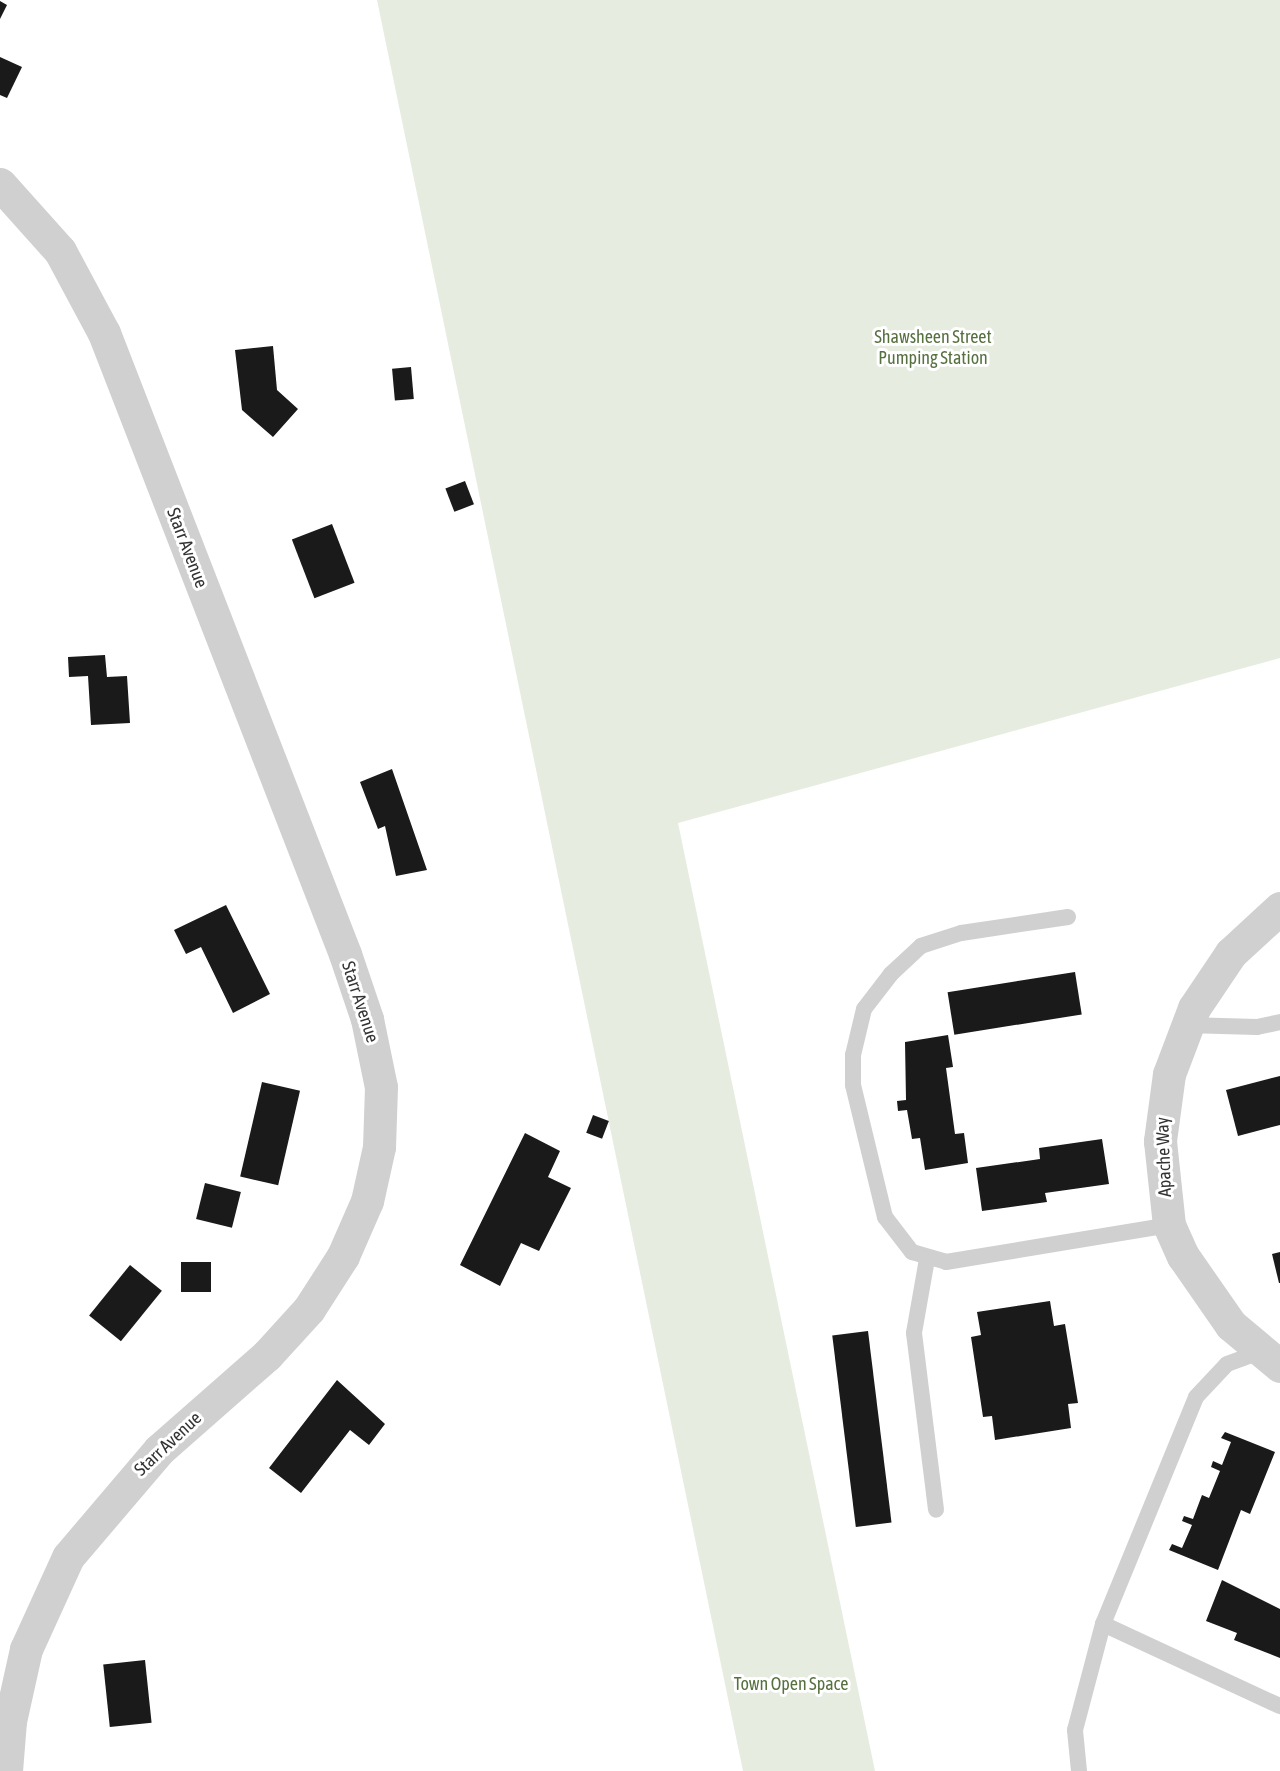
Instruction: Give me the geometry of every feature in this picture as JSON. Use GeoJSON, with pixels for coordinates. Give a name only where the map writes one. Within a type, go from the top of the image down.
{"type":"FeatureCollection","features":[{"type":"Feature","properties":{"kind":"street","name":"Starr Avenue"},"geometry":{"type":"LineString","coordinates":[[0,184],[60,251],[104,333],[345,954],[368,1019],[381,1087],[379,1147],[367,1201],[343,1256],[315,1301],[267,1355],[136,1474],[68,1557],[26,1649],[10,1721],[6,1771]]}},
{"type":"Feature","properties":{"kind":"street","name":"Apache Way"},"geometry":{"type":"LineString","coordinates":[[1273,1355],[1201,1287],[1169,1225],[1161,1160],[1162,1102],[1186,1025],[1231,952],[1280,908]]}},
{"type":"Feature","properties":{"kind":"lane"},"geometry":{"type":"LineString","coordinates":[[1068,917],[961,933],[921,946],[891,974],[864,1009],[853,1055],[853,1085],[874,1186],[894,1233],[927,1259],[946,1262],[1169,1225]]}},
{"type":"Feature","properties":{"kind":"lane"},"geometry":{"type":"LineString","coordinates":[[1186,1025],[1257,1027],[1280,1022]]}},
{"type":"Feature","properties":{"kind":"lane"},"geometry":{"type":"LineString","coordinates":[[927,1259],[914,1333],[936,1510]]}},
{"type":"Feature","properties":{"kind":"lane"},"geometry":{"type":"LineString","coordinates":[[1079,1771],[1073,1754],[1075,1730],[1104,1624],[1196,1397],[1227,1364],[1273,1355]]}},
{"type":"Feature","properties":{"kind":"lane"},"geometry":{"type":"LineString","coordinates":[[1104,1624],[1280,1706]]}},
{"type":"Feature","properties":{"kind":"green space","name":"Shawsheen Street Pumping Station"},"geometry":{"type":"Polygon","coordinates":[[[377,0],[1280,0],[1280,658],[678,823],[875,1771],[743,1771],[377,0]]]}},
{"type":"Feature","properties":{"kind":"building"},"geometry":{"type":"Polygon","coordinates":[[[0,1],[7,5],[0,19],[0,1]]]}},
{"type":"Feature","properties":{"kind":"building"},"geometry":{"type":"Polygon","coordinates":[[[0,57],[22,67],[7,98],[0,95],[0,57]]]}},
{"type":"Feature","properties":{"kind":"building"},"geometry":{"type":"Polygon","coordinates":[[[273,346],[277,390],[298,409],[273,437],[242,410],[235,350],[273,346]]]}},
{"type":"Feature","properties":{"kind":"building"},"geometry":{"type":"Polygon","coordinates":[[[411,367],[414,399],[395,401],[392,369],[411,367]]]}},
{"type":"Feature","properties":{"kind":"building"},"geometry":{"type":"Polygon","coordinates":[[[465,481],[474,504],[454,512],[445,489],[465,481]]]}},
{"type":"Feature","properties":{"kind":"building"},"geometry":{"type":"Polygon","coordinates":[[[332,524],[355,583],[314,598],[292,539],[332,524]]]}},
{"type":"Feature","properties":{"kind":"building"},"geometry":{"type":"Polygon","coordinates":[[[105,655],[107,677],[127,676],[130,723],[91,725],[88,676],[69,677],[68,657],[105,655]]]}},
{"type":"Feature","properties":{"kind":"building"},"geometry":{"type":"Polygon","coordinates":[[[392,769],[427,870],[396,876],[385,826],[378,829],[360,782],[392,769]]]}},
{"type":"Feature","properties":{"kind":"building"},"geometry":{"type":"Polygon","coordinates":[[[226,905],[270,994],[233,1013],[201,947],[186,954],[174,930],[226,905]]]}},
{"type":"Feature","properties":{"kind":"building"},"geometry":{"type":"Polygon","coordinates":[[[1075,972],[1082,1014],[954,1035],[948,992],[1075,972]]]}},
{"type":"Feature","properties":{"kind":"building"},"geometry":{"type":"Polygon","coordinates":[[[948,1035],[953,1067],[946,1068],[955,1134],[964,1133],[968,1163],[925,1170],[920,1138],[912,1139],[907,1110],[898,1111],[897,1101],[906,1100],[905,1042],[948,1035]]]}},
{"type":"Feature","properties":{"kind":"building"},"geometry":{"type":"Polygon","coordinates":[[[1280,1076],[1280,1125],[1238,1136],[1226,1090],[1280,1076]]]}},
{"type":"Feature","properties":{"kind":"building"},"geometry":{"type":"Polygon","coordinates":[[[262,1082],[300,1091],[278,1185],[240,1177],[262,1082]]]}},
{"type":"Feature","properties":{"kind":"building"},"geometry":{"type":"Polygon","coordinates":[[[593,1115],[609,1121],[602,1139],[586,1133],[593,1115]]]}},
{"type":"Feature","properties":{"kind":"building"},"geometry":{"type":"Polygon","coordinates":[[[525,1133],[560,1151],[548,1177],[571,1188],[539,1251],[521,1243],[500,1286],[460,1265],[525,1133]]]}},
{"type":"Feature","properties":{"kind":"building"},"geometry":{"type":"Polygon","coordinates":[[[1102,1139],[1109,1184],[1045,1193],[1047,1202],[982,1211],[976,1168],[1040,1159],[1039,1148],[1102,1139]]]}},
{"type":"Feature","properties":{"kind":"building"},"geometry":{"type":"Polygon","coordinates":[[[205,1183],[241,1192],[232,1228],[196,1219],[205,1183]]]}},
{"type":"Feature","properties":{"kind":"building"},"geometry":{"type":"Polygon","coordinates":[[[1280,1252],[1280,1283],[1279,1283],[1272,1254],[1280,1252]]]}},
{"type":"Feature","properties":{"kind":"building"},"geometry":{"type":"Polygon","coordinates":[[[181,1262],[211,1262],[211,1292],[181,1292],[181,1262]]]}},
{"type":"Feature","properties":{"kind":"building"},"geometry":{"type":"Polygon","coordinates":[[[130,1265],[162,1291],[121,1341],[89,1316],[130,1265]]]}},
{"type":"Feature","properties":{"kind":"building"},"geometry":{"type":"Polygon","coordinates":[[[1050,1301],[1054,1326],[1065,1324],[1078,1403],[1068,1404],[1071,1428],[995,1440],[992,1416],[983,1417],[971,1337],[981,1335],[977,1312],[1050,1301]]]}},
{"type":"Feature","properties":{"kind":"building"},"geometry":{"type":"Polygon","coordinates":[[[868,1331],[892,1523],[856,1527],[832,1335],[868,1331]]]}},
{"type":"Feature","properties":{"kind":"building"},"geometry":{"type":"Polygon","coordinates":[[[337,1380],[385,1424],[369,1445],[350,1430],[301,1493],[269,1468],[337,1380]]]}},
{"type":"Feature","properties":{"kind":"building"},"geometry":{"type":"Polygon","coordinates":[[[1225,1432],[1275,1452],[1250,1514],[1241,1510],[1218,1570],[1169,1550],[1172,1544],[1182,1548],[1192,1525],[1182,1521],[1184,1516],[1193,1519],[1202,1495],[1209,1498],[1220,1471],[1211,1467],[1213,1461],[1222,1465],[1231,1442],[1221,1438],[1225,1432]]]}},
{"type":"Feature","properties":{"kind":"building"},"geometry":{"type":"Polygon","coordinates":[[[1222,1580],[1280,1609],[1280,1658],[1234,1640],[1237,1633],[1206,1621],[1222,1580]]]}},
{"type":"Feature","properties":{"kind":"building"},"geometry":{"type":"Polygon","coordinates":[[[145,1660],[152,1723],[110,1727],[103,1664],[145,1660]]]}},
{"type":"Feature","properties":{"kind":"park label","name":"Town Open Space"},"geometry":{"type":"Point","coordinates":[791,1684]}}]}
